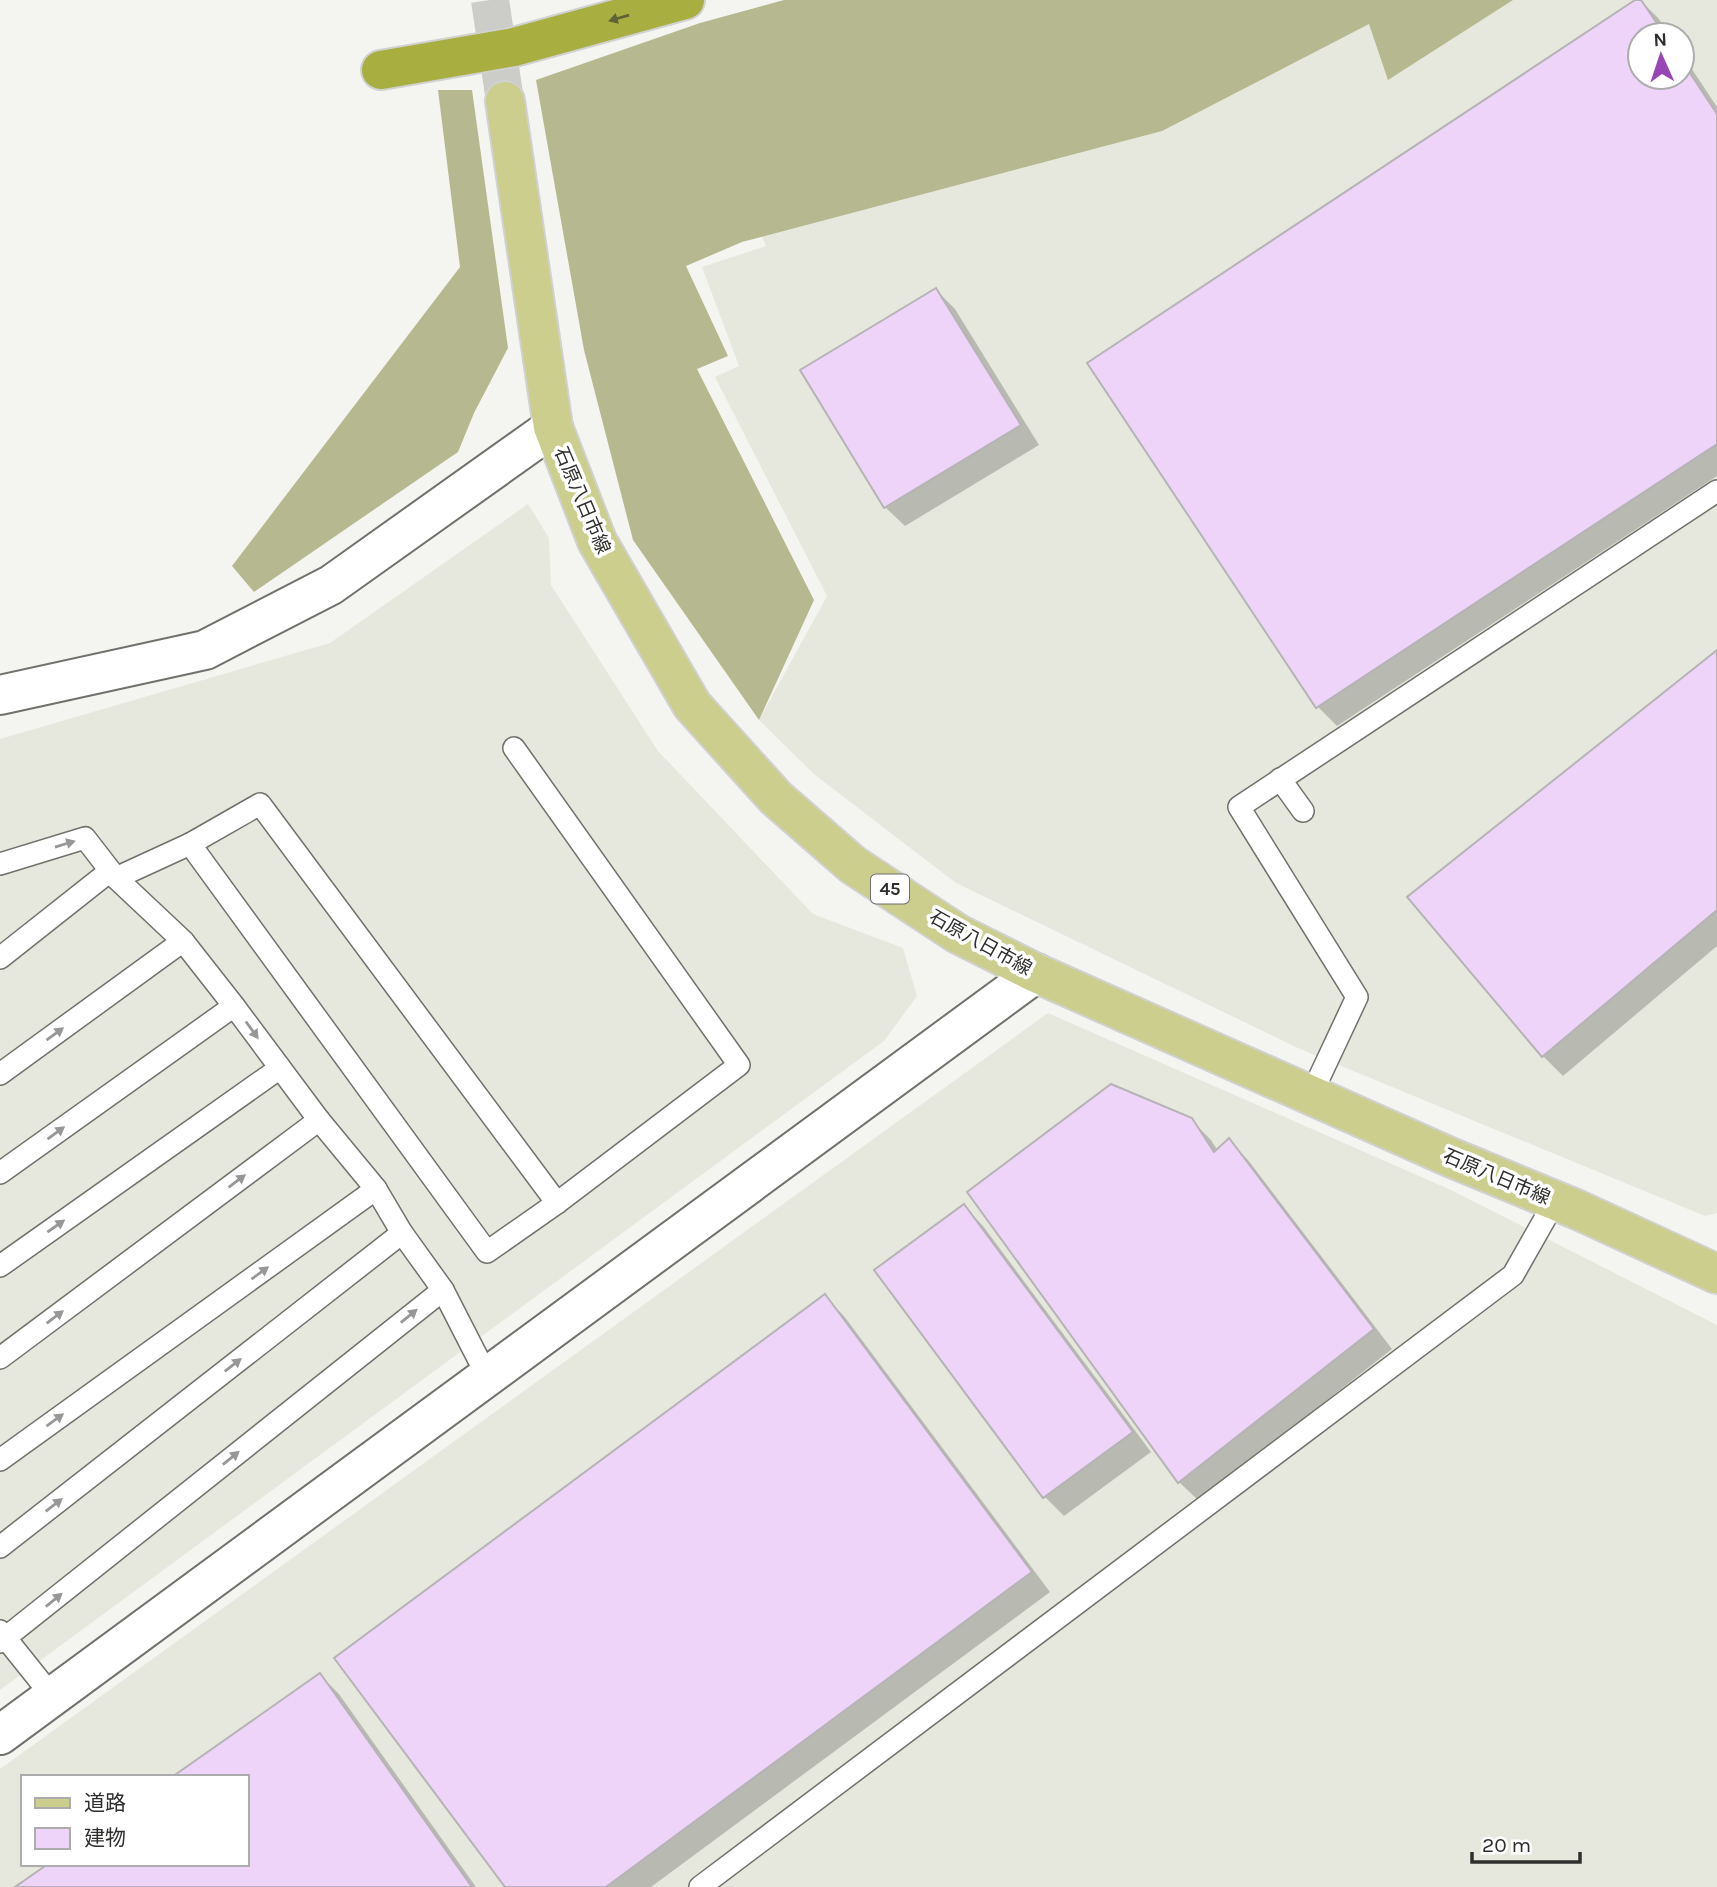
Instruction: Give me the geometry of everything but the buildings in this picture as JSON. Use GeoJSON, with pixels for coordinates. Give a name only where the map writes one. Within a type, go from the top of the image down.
{"type":"FeatureCollection","features":[{"type":"Feature","properties":{"kind":"highway"},"geometry":{"type":"LineString","coordinates":[[381,71],[514,47],[685,0]]}},
{"type":"Feature","properties":{"kind":"main road","name":"石原八日市線"},"geometry":{"type":"LineString","coordinates":[[505,101],[553,427],[597,541],[692,705],[776,798],[853,865],[958,934],[1036,973],[1452,1158],[1555,1200],[1717,1274]]}},
{"type":"Feature","properties":{"kind":"street"},"geometry":{"type":"LineString","coordinates":[[0,695],[205,650],[331,585],[553,427]]}},
{"type":"Feature","properties":{"kind":"street"},"geometry":{"type":"LineString","coordinates":[[0,1735],[1036,973]]}},
{"type":"Feature","properties":{"kind":"lane"},"geometry":{"type":"LineString","coordinates":[[1311,1095],[1357,997],[1238,807],[1717,491]]}},
{"type":"Feature","properties":{"kind":"lane"},"geometry":{"type":"LineString","coordinates":[[190,844],[487,1252],[557,1203],[739,1065],[514,748]]}},
{"type":"Feature","properties":{"kind":"lane"},"geometry":{"type":"LineString","coordinates":[[1280,779],[1303,811]]}},
{"type":"Feature","properties":{"kind":"lane"},"geometry":{"type":"LineString","coordinates":[[0,958],[113,874],[190,844],[260,804],[557,1203]]}},
{"type":"Feature","properties":{"kind":"lane"},"geometry":{"type":"LineString","coordinates":[[0,864],[85,838],[113,874],[183,942],[319,1120],[376,1189],[402,1233],[443,1290],[487,1376]]}},
{"type":"Feature","properties":{"kind":"lane"},"geometry":{"type":"LineString","coordinates":[[0,1074],[183,942]]}},
{"type":"Feature","properties":{"kind":"lane"},"geometry":{"type":"LineString","coordinates":[[0,1173],[234,1006]]}},
{"type":"Feature","properties":{"kind":"lane"},"geometry":{"type":"LineString","coordinates":[[0,1266],[279,1068]]}},
{"type":"Feature","properties":{"kind":"lane"},"geometry":{"type":"LineString","coordinates":[[0,1357],[319,1120]]}},
{"type":"Feature","properties":{"kind":"lane"},"geometry":{"type":"LineString","coordinates":[[0,1460],[376,1189]]}},
{"type":"Feature","properties":{"kind":"lane"},"geometry":{"type":"LineString","coordinates":[[699,1887],[1513,1275],[1555,1200]]}},
{"type":"Feature","properties":{"kind":"lane"},"geometry":{"type":"LineString","coordinates":[[0,1547],[402,1233]]}},
{"type":"Feature","properties":{"kind":"lane"},"geometry":{"type":"LineString","coordinates":[[52,1696],[2,1637],[443,1290]]}},
{"type":"Feature","properties":{"kind":"shaded area"},"geometry":{"type":"Polygon","coordinates":[[[1136,0],[1717,0],[1717,1213],[1705,1216],[1300,1049],[956,883],[815,775],[759,720],[827,596],[715,377],[739,366],[702,267],[766,246],[711,121],[1136,0]]]}},
{"type":"Feature","properties":{"kind":"shaded area"},"geometry":{"type":"Polygon","coordinates":[[[528,504],[549,538],[551,585],[658,751],[813,914],[903,948],[917,996],[884,1041],[0,1690],[0,739],[330,643],[528,504]]]}},
{"type":"Feature","properties":{"kind":"shaded area"},"geometry":{"type":"Polygon","coordinates":[[[1048,1013],[1451,1190],[1717,1325],[1717,1887],[0,1887],[0,1769],[1048,1013]]]}},
{"type":"Feature","properties":{"kind":"green space"},"geometry":{"type":"Polygon","coordinates":[[[784,0],[1513,0],[1388,80],[1369,24],[1162,131],[742,242],[686,266],[728,356],[697,369],[814,600],[759,720],[633,540],[584,350],[536,80],[700,23],[784,0]]]}},
{"type":"Feature","properties":{"kind":"green space"},"geometry":{"type":"Polygon","coordinates":[[[438,90],[472,90],[508,348],[474,413],[458,452],[254,592],[232,566],[460,267],[438,90]]]}},
{"type":"Feature","properties":{"kind":"tunnel"},"geometry":{"type":"LineString","coordinates":[[490,0],[505,101]]}}]}
